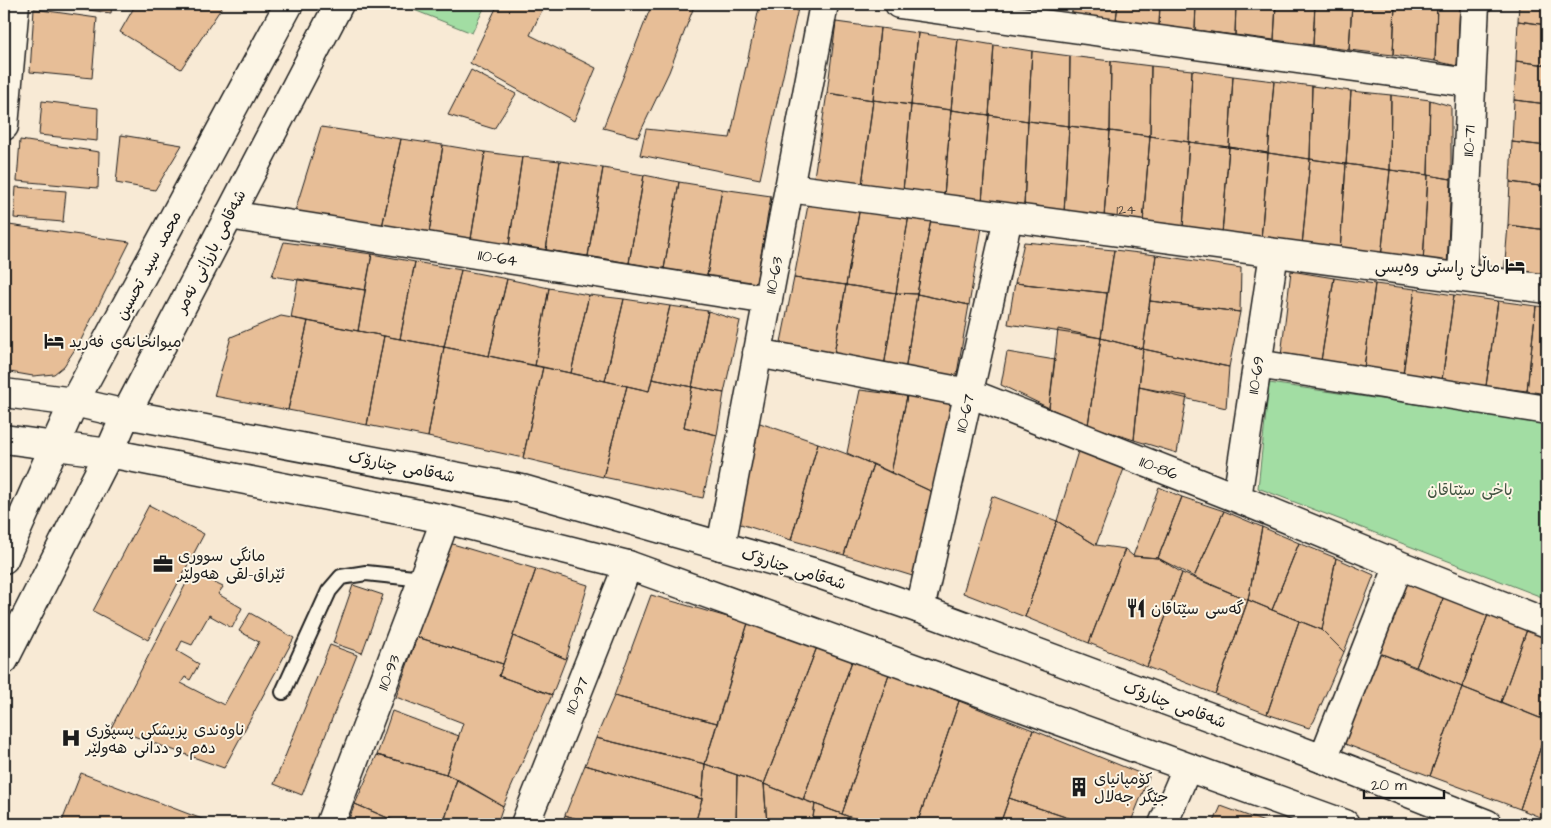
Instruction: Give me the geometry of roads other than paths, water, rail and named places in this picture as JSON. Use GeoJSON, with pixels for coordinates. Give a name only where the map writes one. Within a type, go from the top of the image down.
{"type":"FeatureCollection","features":[{"type":"Feature","properties":{"kind":"street"},"geometry":{"type":"LineString","coordinates":[[4,126],[15,4]]}},
{"type":"Feature","properties":{"kind":"street","name":"محمد سید تحسین"},"geometry":{"type":"LineString","coordinates":[[4,559],[74,402],[289,4]]}},
{"type":"Feature","properties":{"kind":"street","name":"شەقامی بارزانی نەمر"},"geometry":{"type":"LineString","coordinates":[[4,660],[109,453],[126,414],[339,4]]}},
{"type":"Feature","properties":{"kind":"street","name":"110-63"},"geometry":{"type":"LineString","coordinates":[[721,546],[824,4]]}},
{"type":"Feature","properties":{"kind":"street"},"geometry":{"type":"LineString","coordinates":[[899,4],[1044,14],[1471,83]]}},
{"type":"Feature","properties":{"kind":"street","name":"110-71"},"geometry":{"type":"LineString","coordinates":[[1462,277],[1475,4]]}},
{"type":"Feature","properties":{"kind":"street"},"geometry":{"type":"LineString","coordinates":[[789,188],[1547,288]]}},
{"type":"Feature","properties":{"kind":"street","name":"110-64"},"geometry":{"type":"LineString","coordinates":[[229,215],[768,300]]}},
{"type":"Feature","properties":{"kind":"street","name":"110-67"},"geometry":{"type":"LineString","coordinates":[[920,609],[1008,218]]}},
{"type":"Feature","properties":{"kind":"street","name":"110-69"},"geometry":{"type":"LineString","coordinates":[[1237,498],[1274,253]]}},
{"type":"Feature","properties":{"kind":"street","name":"110-86"},"geometry":{"type":"LineString","coordinates":[[757,353],[969,393],[1237,498],[1399,565],[1547,623]]}},
{"type":"Feature","properties":{"kind":"street"},"geometry":{"type":"LineString","coordinates":[[1257,364],[1547,410]]}},
{"type":"Feature","properties":{"kind":"street","name":"شەقامی چنارۆک"},"geometry":{"type":"LineString","coordinates":[[4,393],[74,402],[126,414],[522,489],[819,574],[920,609],[1323,759],[1487,824]]}},
{"type":"Feature","properties":{"kind":"street"},"geometry":{"type":"LineString","coordinates":[[4,439],[109,453],[444,519],[628,565],[1345,824]]}},
{"type":"Feature","properties":{"kind":"street","name":"110-93"},"geometry":{"type":"LineString","coordinates":[[330,824],[440,534],[444,519]]}},
{"type":"Feature","properties":{"kind":"street","name":"110-97"},"geometry":{"type":"LineString","coordinates":[[525,824],[628,565]]}},
{"type":"Feature","properties":{"kind":"street"},"geometry":{"type":"LineString","coordinates":[[1323,759],[1399,565]]}},
{"type":"Feature","properties":{"kind":"street"},"geometry":{"type":"LineString","coordinates":[[1163,824],[1187,768]]}},
{"type":"Feature","properties":{"kind":"lane"},"geometry":{"type":"LineString","coordinates":[[283,692],[329,592],[341,577],[366,573],[423,578]]}},
{"type":"Feature","properties":{"kind":"place","name":"ماڵێ ڕاستی وەیسی"},"geometry":{"type":"Point","coordinates":[1515,266]}},
{"type":"Feature","properties":{"kind":"place","name":"میوانخانەی فەرید"},"geometry":{"type":"Point","coordinates":[54,341]}},
{"type":"Feature","properties":{"kind":"place","name":"مانگی سووری ئێراق-لقی هەولێر"},"geometry":{"type":"Point","coordinates":[163,564]}},
{"type":"Feature","properties":{"kind":"place","name":"گەسی سێتاقان"},"geometry":{"type":"Point","coordinates":[1136,608]}},
{"type":"Feature","properties":{"kind":"place","name":"ناوەندی پزیشکی پسپۆڕی دەم و ددانی هەولێر"},"geometry":{"type":"Point","coordinates":[71,738]}},
{"type":"Feature","properties":{"kind":"place","name":"کۆمپانیای جێگر جەلال"},"geometry":{"type":"Point","coordinates":[1079,787]}},
{"type":"Feature","properties":{"kind":"park label","name":"باخی سێتاقان"},"geometry":{"type":"Point","coordinates":[1470,489]}}]}
